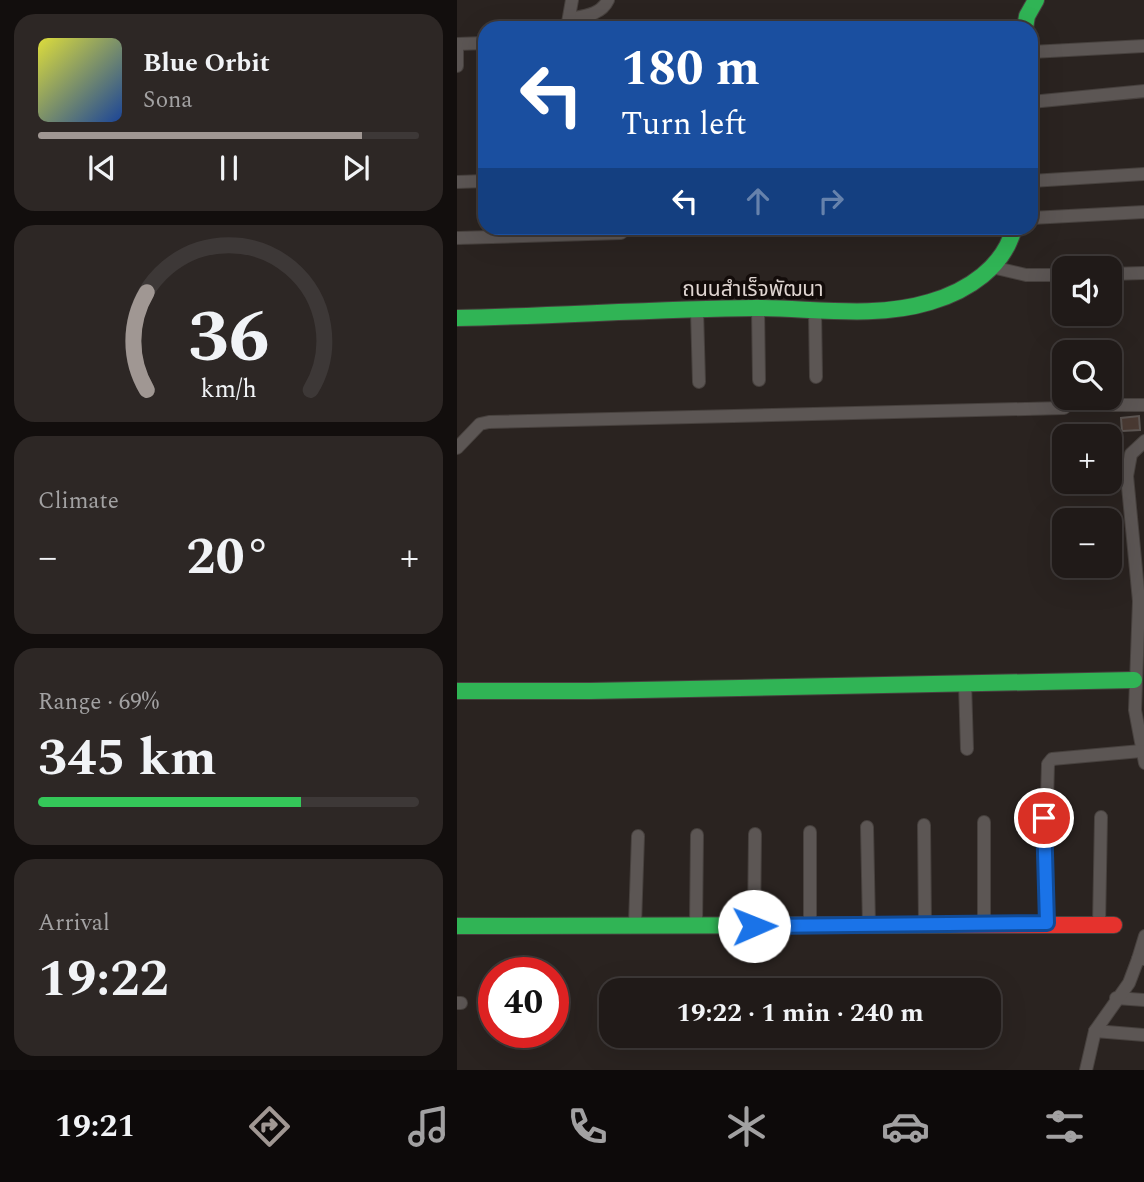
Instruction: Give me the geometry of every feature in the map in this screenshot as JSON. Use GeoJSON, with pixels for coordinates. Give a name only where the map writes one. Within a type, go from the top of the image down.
{"type":"FeatureCollection","features":[{"type":"Feature","properties":{"kind":"street"},"geometry":{"type":"LineString","coordinates":[[568,21],[572,0]]}},
{"type":"Feature","properties":{"kind":"street"},"geometry":{"type":"LineString","coordinates":[[575,21],[604,8],[608,0]]}},
{"type":"Feature","properties":{"kind":"street"},"geometry":{"type":"LineString","coordinates":[[1026,21],[1036,0]]}},
{"type":"Feature","properties":{"kind":"street"},"geometry":{"type":"LineString","coordinates":[[457,66],[457,44],[478,43]]}},
{"type":"Feature","properties":{"kind":"street"},"geometry":{"type":"LineString","coordinates":[[1038,52],[1144,46]]}},
{"type":"Feature","properties":{"kind":"street"},"geometry":{"type":"LineString","coordinates":[[1038,101],[1144,91]]}},
{"type":"Feature","properties":{"kind":"street"},"geometry":{"type":"LineString","coordinates":[[1038,181],[1144,174]]}},
{"type":"Feature","properties":{"kind":"street"},"geometry":{"type":"LineString","coordinates":[[457,183],[478,182]]}},
{"type":"Feature","properties":{"kind":"street"},"geometry":{"type":"LineString","coordinates":[[1038,218],[1144,212]]}},
{"type":"Feature","properties":{"kind":"street"},"geometry":{"type":"LineString","coordinates":[[457,238],[555,235]]}},
{"type":"Feature","properties":{"kind":"street","name":"ถนนสำเร็จพัฒนา"},"geometry":{"type":"LineString","coordinates":[[457,318],[758,308],[815,311],[908,308],[931,302],[973,282],[1004,255],[1013,235]]}},
{"type":"Feature","properties":{"kind":"street"},"geometry":{"type":"LineString","coordinates":[[992,267],[1026,275],[1052,275]]}},
{"type":"Feature","properties":{"kind":"street"},"geometry":{"type":"LineString","coordinates":[[1122,274],[1144,273]]}},
{"type":"Feature","properties":{"kind":"street"},"geometry":{"type":"LineString","coordinates":[[758,308],[759,380]]}},
{"type":"Feature","properties":{"kind":"street"},"geometry":{"type":"LineString","coordinates":[[697,311],[699,382]]}},
{"type":"Feature","properties":{"kind":"street"},"geometry":{"type":"LineString","coordinates":[[815,311],[816,377]]}},
{"type":"Feature","properties":{"kind":"street"},"geometry":{"type":"LineString","coordinates":[[1122,405],[1144,405]]}},
{"type":"Feature","properties":{"kind":"street"},"geometry":{"type":"LineString","coordinates":[[457,448],[480,424],[489,422],[1052,408]]}},
{"type":"Feature","properties":{"kind":"street"},"geometry":{"type":"LineString","coordinates":[[1047,800],[1049,764],[1052,759],[1142,747],[1138,685],[1141,616],[1138,571],[1128,512],[1127,476],[1131,454],[1144,441]]}},
{"type":"Feature","properties":{"kind":"street"},"geometry":{"type":"LineString","coordinates":[[457,691],[965,683],[1138,685]]}},
{"type":"Feature","properties":{"kind":"street"},"geometry":{"type":"LineString","coordinates":[[965,683],[967,748]]}},
{"type":"Feature","properties":{"kind":"street"},"geometry":{"type":"LineString","coordinates":[[457,926],[1106,925],[1101,817]]}},
{"type":"Feature","properties":{"kind":"street"},"geometry":{"type":"LineString","coordinates":[[1044,818],[1047,923]]}},
{"type":"Feature","properties":{"kind":"street"},"geometry":{"type":"LineString","coordinates":[[984,822],[984,924]]}},
{"type":"Feature","properties":{"kind":"street"},"geometry":{"type":"LineString","coordinates":[[924,825],[925,925]]}},
{"type":"Feature","properties":{"kind":"street"},"geometry":{"type":"LineString","coordinates":[[867,827],[869,925]]}},
{"type":"Feature","properties":{"kind":"street"},"geometry":{"type":"LineString","coordinates":[[810,832],[810,925]]}},
{"type":"Feature","properties":{"kind":"street"},"geometry":{"type":"LineString","coordinates":[[754,926],[755,834]]}},
{"type":"Feature","properties":{"kind":"street"},"geometry":{"type":"LineString","coordinates":[[696,926],[697,835]]}},
{"type":"Feature","properties":{"kind":"street"},"geometry":{"type":"LineString","coordinates":[[635,924],[638,836]]}},
{"type":"Feature","properties":{"kind":"street"},"geometry":{"type":"LineString","coordinates":[[1086,1070],[1095,1031],[1129,983],[1141,959],[1144,936]]}},
{"type":"Feature","properties":{"kind":"street"},"geometry":{"type":"LineString","coordinates":[[1116,998],[1144,1000]]}},
{"type":"Feature","properties":{"kind":"street"},"geometry":{"type":"LineString","coordinates":[[1095,1031],[1144,1035]]}},
{"type":"Feature","properties":{"kind":"building"},"geometry":{"type":"Polygon","coordinates":[[[1139,416],[1140,430],[1122,431],[1121,418],[1139,416]]]}},
{"type":"Feature","properties":{"kind":"traffic: fast"},"geometry":{"type":"LineString","coordinates":[[1026,21],[1036,0]]}},
{"type":"Feature","properties":{"kind":"traffic: fast"},"geometry":{"type":"LineString","coordinates":[[457,318],[755,308],[865,311],[909,307],[944,297],[983,276],[1002,254],[1012,235]]}},
{"type":"Feature","properties":{"kind":"traffic: fast"},"geometry":{"type":"LineString","coordinates":[[457,691],[590,691],[1134,680]]}},
{"type":"Feature","properties":{"kind":"traffic: fast"},"geometry":{"type":"LineString","coordinates":[[457,926],[925,925]]}},
{"type":"Feature","properties":{"kind":"traffic: jam"},"geometry":{"type":"LineString","coordinates":[[925,925],[1114,925]]}},
{"type":"Feature","properties":{"kind":"route"},"geometry":{"type":"LineString","coordinates":[[754,926],[1047,923],[1044,818]]}}]}
